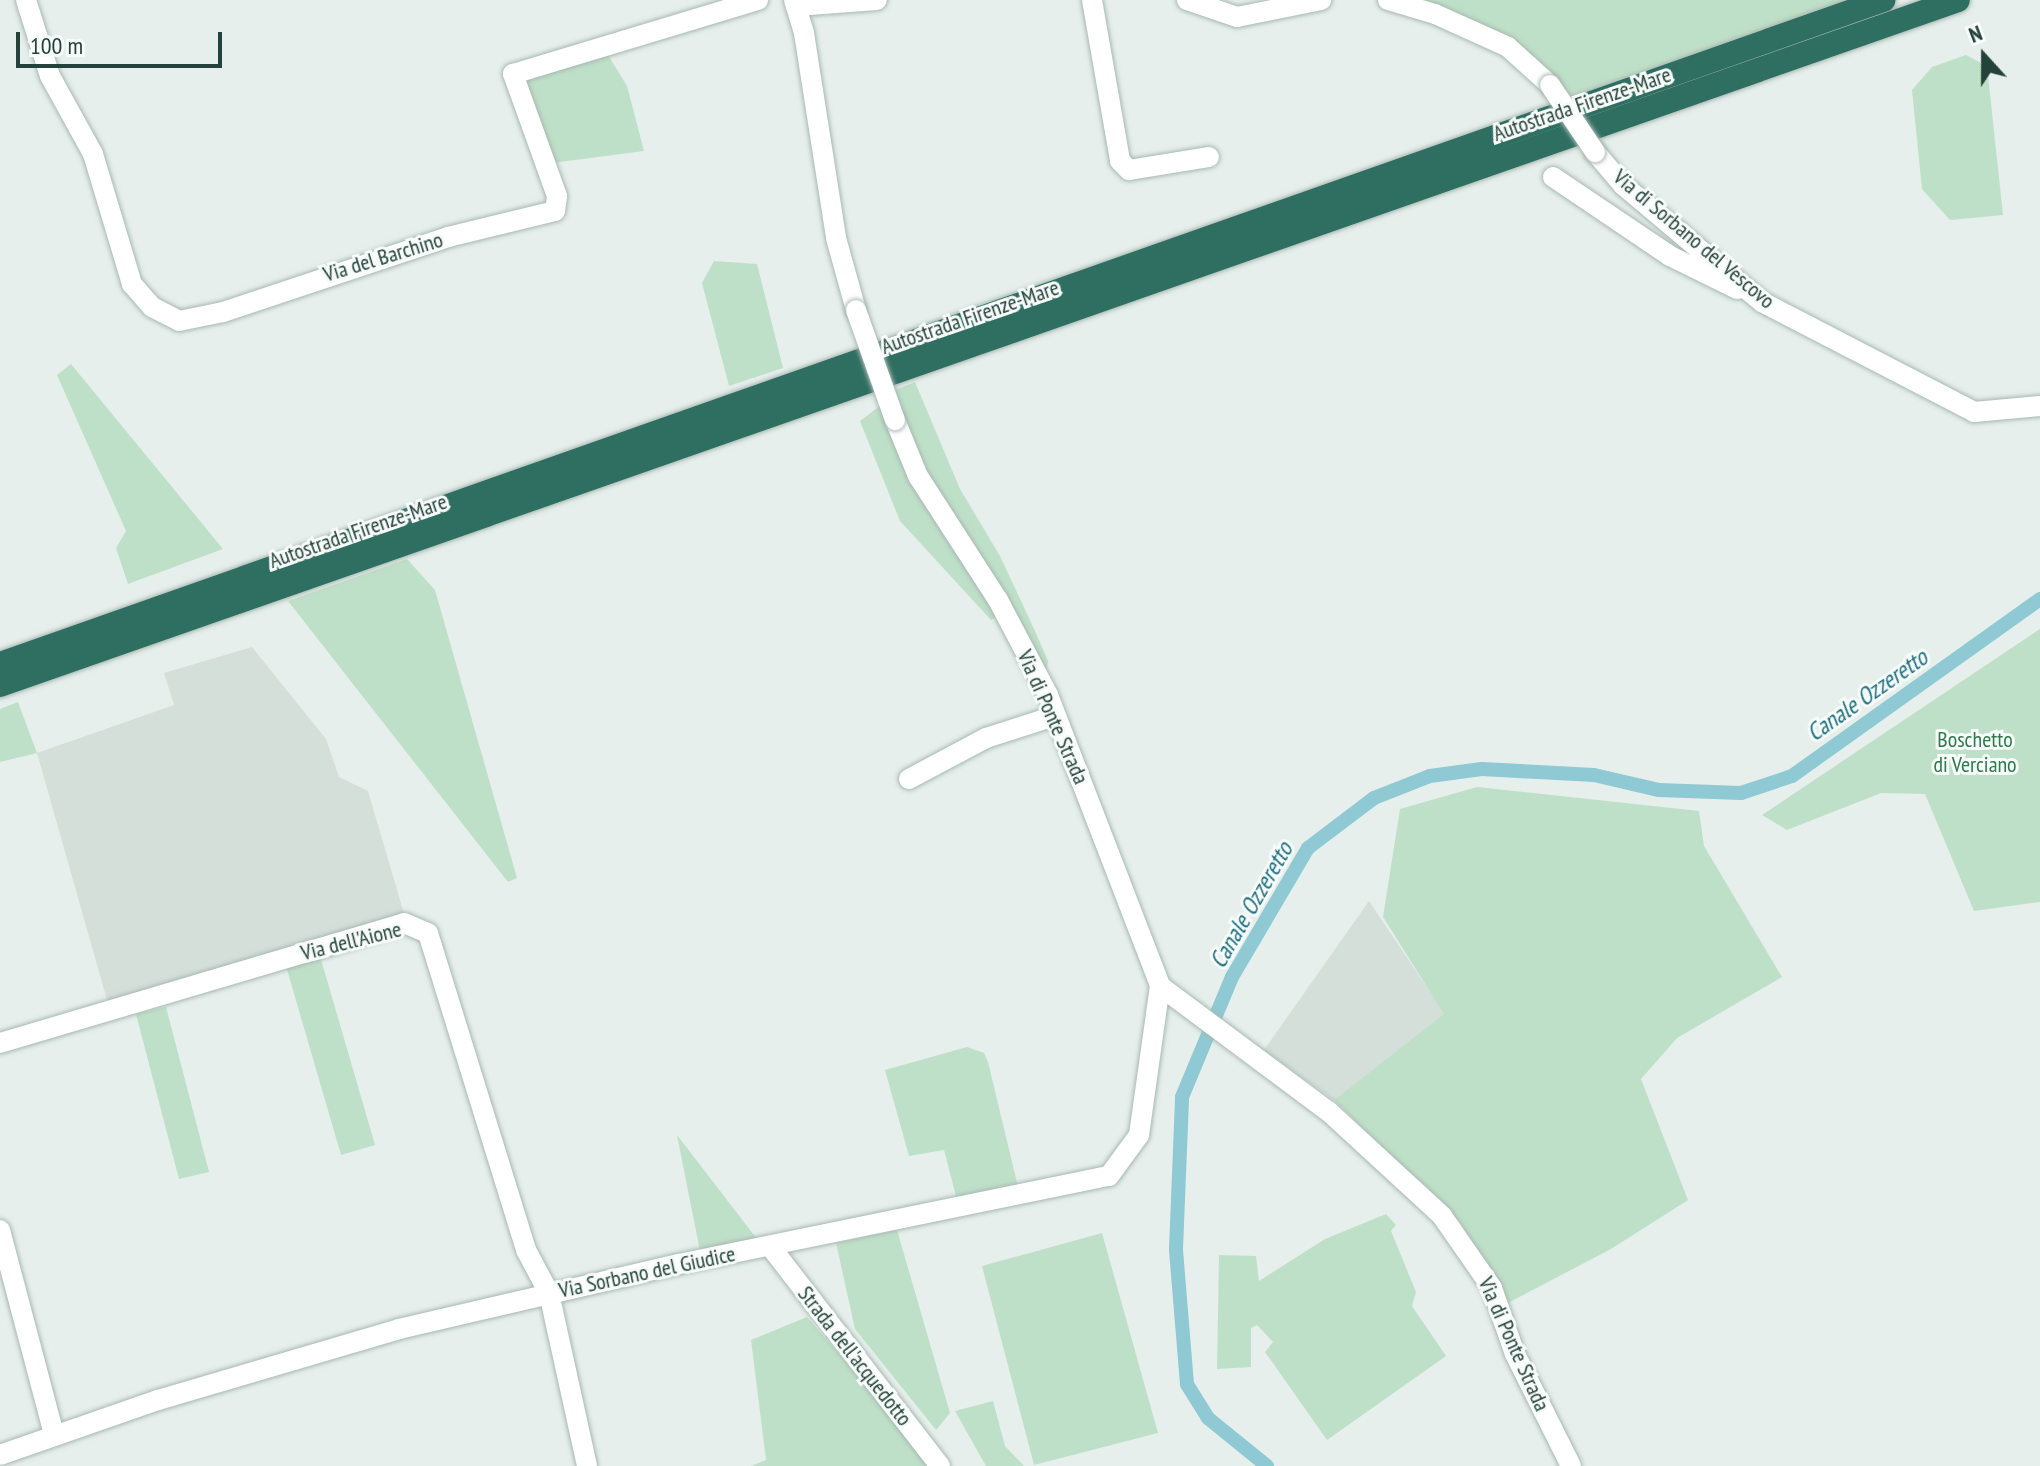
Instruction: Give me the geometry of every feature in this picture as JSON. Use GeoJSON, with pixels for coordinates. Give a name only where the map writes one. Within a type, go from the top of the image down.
{"type":"FeatureCollection","features":[{"type":"Feature","properties":{"kind":"highway","name":"Autostrada Firenze-Mare"},"geometry":{"type":"LineString","coordinates":[[0,664],[1883,0]]}},
{"type":"Feature","properties":{"kind":"highway","name":"Autostrada Firenze-Mare"},"geometry":{"type":"LineString","coordinates":[[0,685],[1958,0]]}},
{"type":"Feature","properties":{"kind":"street","name":"Via del Barchino"},"geometry":{"type":"LineString","coordinates":[[26,0],[50,76],[93,154],[132,284],[152,307],[179,321],[223,312],[448,237],[555,211],[557,196],[513,74],[758,0]]}},
{"type":"Feature","properties":{"kind":"street"},"geometry":{"type":"LineString","coordinates":[[795,3],[877,0]]}},
{"type":"Feature","properties":{"kind":"street"},"geometry":{"type":"LineString","coordinates":[[1092,0],[1120,161],[1129,170],[1209,157]]}},
{"type":"Feature","properties":{"kind":"street"},"geometry":{"type":"LineString","coordinates":[[1187,0],[1237,17],[1321,0]]}},
{"type":"Feature","properties":{"kind":"street","name":"Via di Sorbano del Vescovo"},"geometry":{"type":"LineString","coordinates":[[1388,0],[1435,14],[1508,47],[1550,85],[1595,152],[1623,185],[1762,302],[1974,412],[2040,406]]}},
{"type":"Feature","properties":{"kind":"street","name":"Via di Ponte Strada"},"geometry":{"type":"LineString","coordinates":[[795,3],[836,238],[856,310],[895,420],[918,476],[998,600],[1054,716],[1160,986],[1328,1111],[1442,1216],[1492,1288],[1515,1354],[1571,1466]]}},
{"type":"Feature","properties":{"kind":"street"},"geometry":{"type":"LineString","coordinates":[[1553,177],[1670,256],[1762,302]]}},
{"type":"Feature","properties":{"kind":"street"},"geometry":{"type":"LineString","coordinates":[[909,779],[965,754],[986,738],[1054,716]]}},
{"type":"Feature","properties":{"kind":"street","name":"Via dell'Aione"},"geometry":{"type":"LineString","coordinates":[[0,1043],[404,923],[428,933],[526,1250],[549,1293]]}},
{"type":"Feature","properties":{"kind":"street","name":"Via Sorbano del Giudice"},"geometry":{"type":"LineString","coordinates":[[0,1455],[292,1360],[549,1293],[1109,1176],[1139,1135],[1160,986]]}},
{"type":"Feature","properties":{"kind":"street"},"geometry":{"type":"LineString","coordinates":[[0,1230],[54,1435]]}},
{"type":"Feature","properties":{"kind":"street","name":"Strada dell'acquedotto"},"geometry":{"type":"LineString","coordinates":[[770,1246],[940,1466]]}},
{"type":"Feature","properties":{"kind":"street"},"geometry":{"type":"LineString","coordinates":[[549,1293],[587,1466]]}},
{"type":"Feature","properties":{"kind":"shaded area"},"geometry":{"type":"Polygon","coordinates":[[[252,647],[326,739],[339,777],[368,791],[405,917],[109,1007],[37,753],[174,705],[164,673],[252,647]]]}},
{"type":"Feature","properties":{"kind":"shaded area"},"geometry":{"type":"Polygon","coordinates":[[[1369,901],[1445,1014],[1334,1100],[1264,1050],[1369,901]]]}},
{"type":"Feature","properties":{"kind":"green space"},"geometry":{"type":"Polygon","coordinates":[[[1423,0],[1846,0],[1570,99],[1535,57],[1423,0]]]}},
{"type":"Feature","properties":{"kind":"green space"},"geometry":{"type":"Polygon","coordinates":[[[608,55],[627,86],[644,151],[552,163],[523,80],[608,55]]]}},
{"type":"Feature","properties":{"kind":"green space"},"geometry":{"type":"Polygon","coordinates":[[[1966,55],[1987,66],[2003,215],[1950,220],[1922,189],[1912,90],[1932,67],[1966,55]]]}},
{"type":"Feature","properties":{"kind":"green space"},"geometry":{"type":"Polygon","coordinates":[[[714,261],[757,264],[783,368],[729,386],[702,283],[714,261]]]}},
{"type":"Feature","properties":{"kind":"green space"},"geometry":{"type":"Polygon","coordinates":[[[71,364],[223,549],[128,584],[116,548],[126,531],[57,375],[71,364]]]}},
{"type":"Feature","properties":{"kind":"green space"},"geometry":{"type":"Polygon","coordinates":[[[915,382],[960,489],[1000,556],[1035,631],[1048,661],[1046,675],[954,534],[890,392],[915,382]]]}},
{"type":"Feature","properties":{"kind":"green space"},"geometry":{"type":"Polygon","coordinates":[[[881,405],[1000,615],[991,620],[900,521],[860,421],[881,405]]]}},
{"type":"Feature","properties":{"kind":"green space"},"geometry":{"type":"Polygon","coordinates":[[[407,559],[435,590],[517,878],[508,882],[288,601],[407,559]]]}},
{"type":"Feature","properties":{"kind":"green space","name":"Boschetto di Verciano"},"geometry":{"type":"Polygon","coordinates":[[[2040,629],[2040,902],[1974,911],[1925,794],[1881,793],[1787,830],[1762,815],[2040,629]]]}},
{"type":"Feature","properties":{"kind":"green space"},"geometry":{"type":"Polygon","coordinates":[[[18,702],[37,753],[0,762],[0,709],[18,702]]]}},
{"type":"Feature","properties":{"kind":"green space"},"geometry":{"type":"Polygon","coordinates":[[[1477,787],[1699,811],[1704,846],[1782,977],[1677,1038],[1641,1079],[1688,1200],[1611,1249],[1508,1303],[1460,1222],[1334,1100],[1444,1014],[1383,917],[1400,809],[1477,787]]]}},
{"type":"Feature","properties":{"kind":"green space"},"geometry":{"type":"Polygon","coordinates":[[[320,956],[375,1145],[341,1155],[286,966],[320,956]]]}},
{"type":"Feature","properties":{"kind":"green space"},"geometry":{"type":"Polygon","coordinates":[[[166,1007],[209,1172],[179,1179],[136,1014],[166,1007]]]}},
{"type":"Feature","properties":{"kind":"green space"},"geometry":{"type":"Polygon","coordinates":[[[967,1047],[984,1053],[988,1062],[1019,1191],[958,1204],[944,1150],[909,1156],[885,1070],[967,1047]]]}},
{"type":"Feature","properties":{"kind":"green space"},"geometry":{"type":"Polygon","coordinates":[[[677,1135],[757,1239],[700,1251],[677,1135]]]}},
{"type":"Feature","properties":{"kind":"green space"},"geometry":{"type":"Polygon","coordinates":[[[1386,1214],[1396,1225],[1391,1231],[1416,1292],[1412,1306],[1446,1356],[1327,1440],[1265,1352],[1273,1342],[1257,1325],[1251,1328],[1251,1367],[1217,1369],[1219,1255],[1256,1256],[1259,1281],[1325,1239],[1386,1214]]]}},
{"type":"Feature","properties":{"kind":"green space"},"geometry":{"type":"Polygon","coordinates":[[[897,1230],[950,1413],[936,1430],[855,1329],[836,1243],[897,1230]]]}},
{"type":"Feature","properties":{"kind":"green space"},"geometry":{"type":"Polygon","coordinates":[[[1102,1233],[1158,1433],[1034,1465],[982,1266],[1102,1233]]]}},
{"type":"Feature","properties":{"kind":"green space"},"geometry":{"type":"Polygon","coordinates":[[[807,1317],[932,1466],[751,1466],[766,1460],[751,1340],[807,1317]]]}},
{"type":"Feature","properties":{"kind":"green space"},"geometry":{"type":"Polygon","coordinates":[[[993,1401],[1005,1446],[1024,1466],[986,1466],[955,1411],[993,1401]]]}},
{"type":"Feature","properties":{"kind":"waterway","name":"Canale Ozzeretto"},"geometry":{"type":"LineString","coordinates":[[1267,1466],[1208,1418],[1187,1384],[1176,1249],[1182,1097],[1232,977],[1308,848],[1374,798],[1430,776],[1482,769],[1594,775],[1659,790],[1741,793],[1792,776],[2040,599]]}}]}
